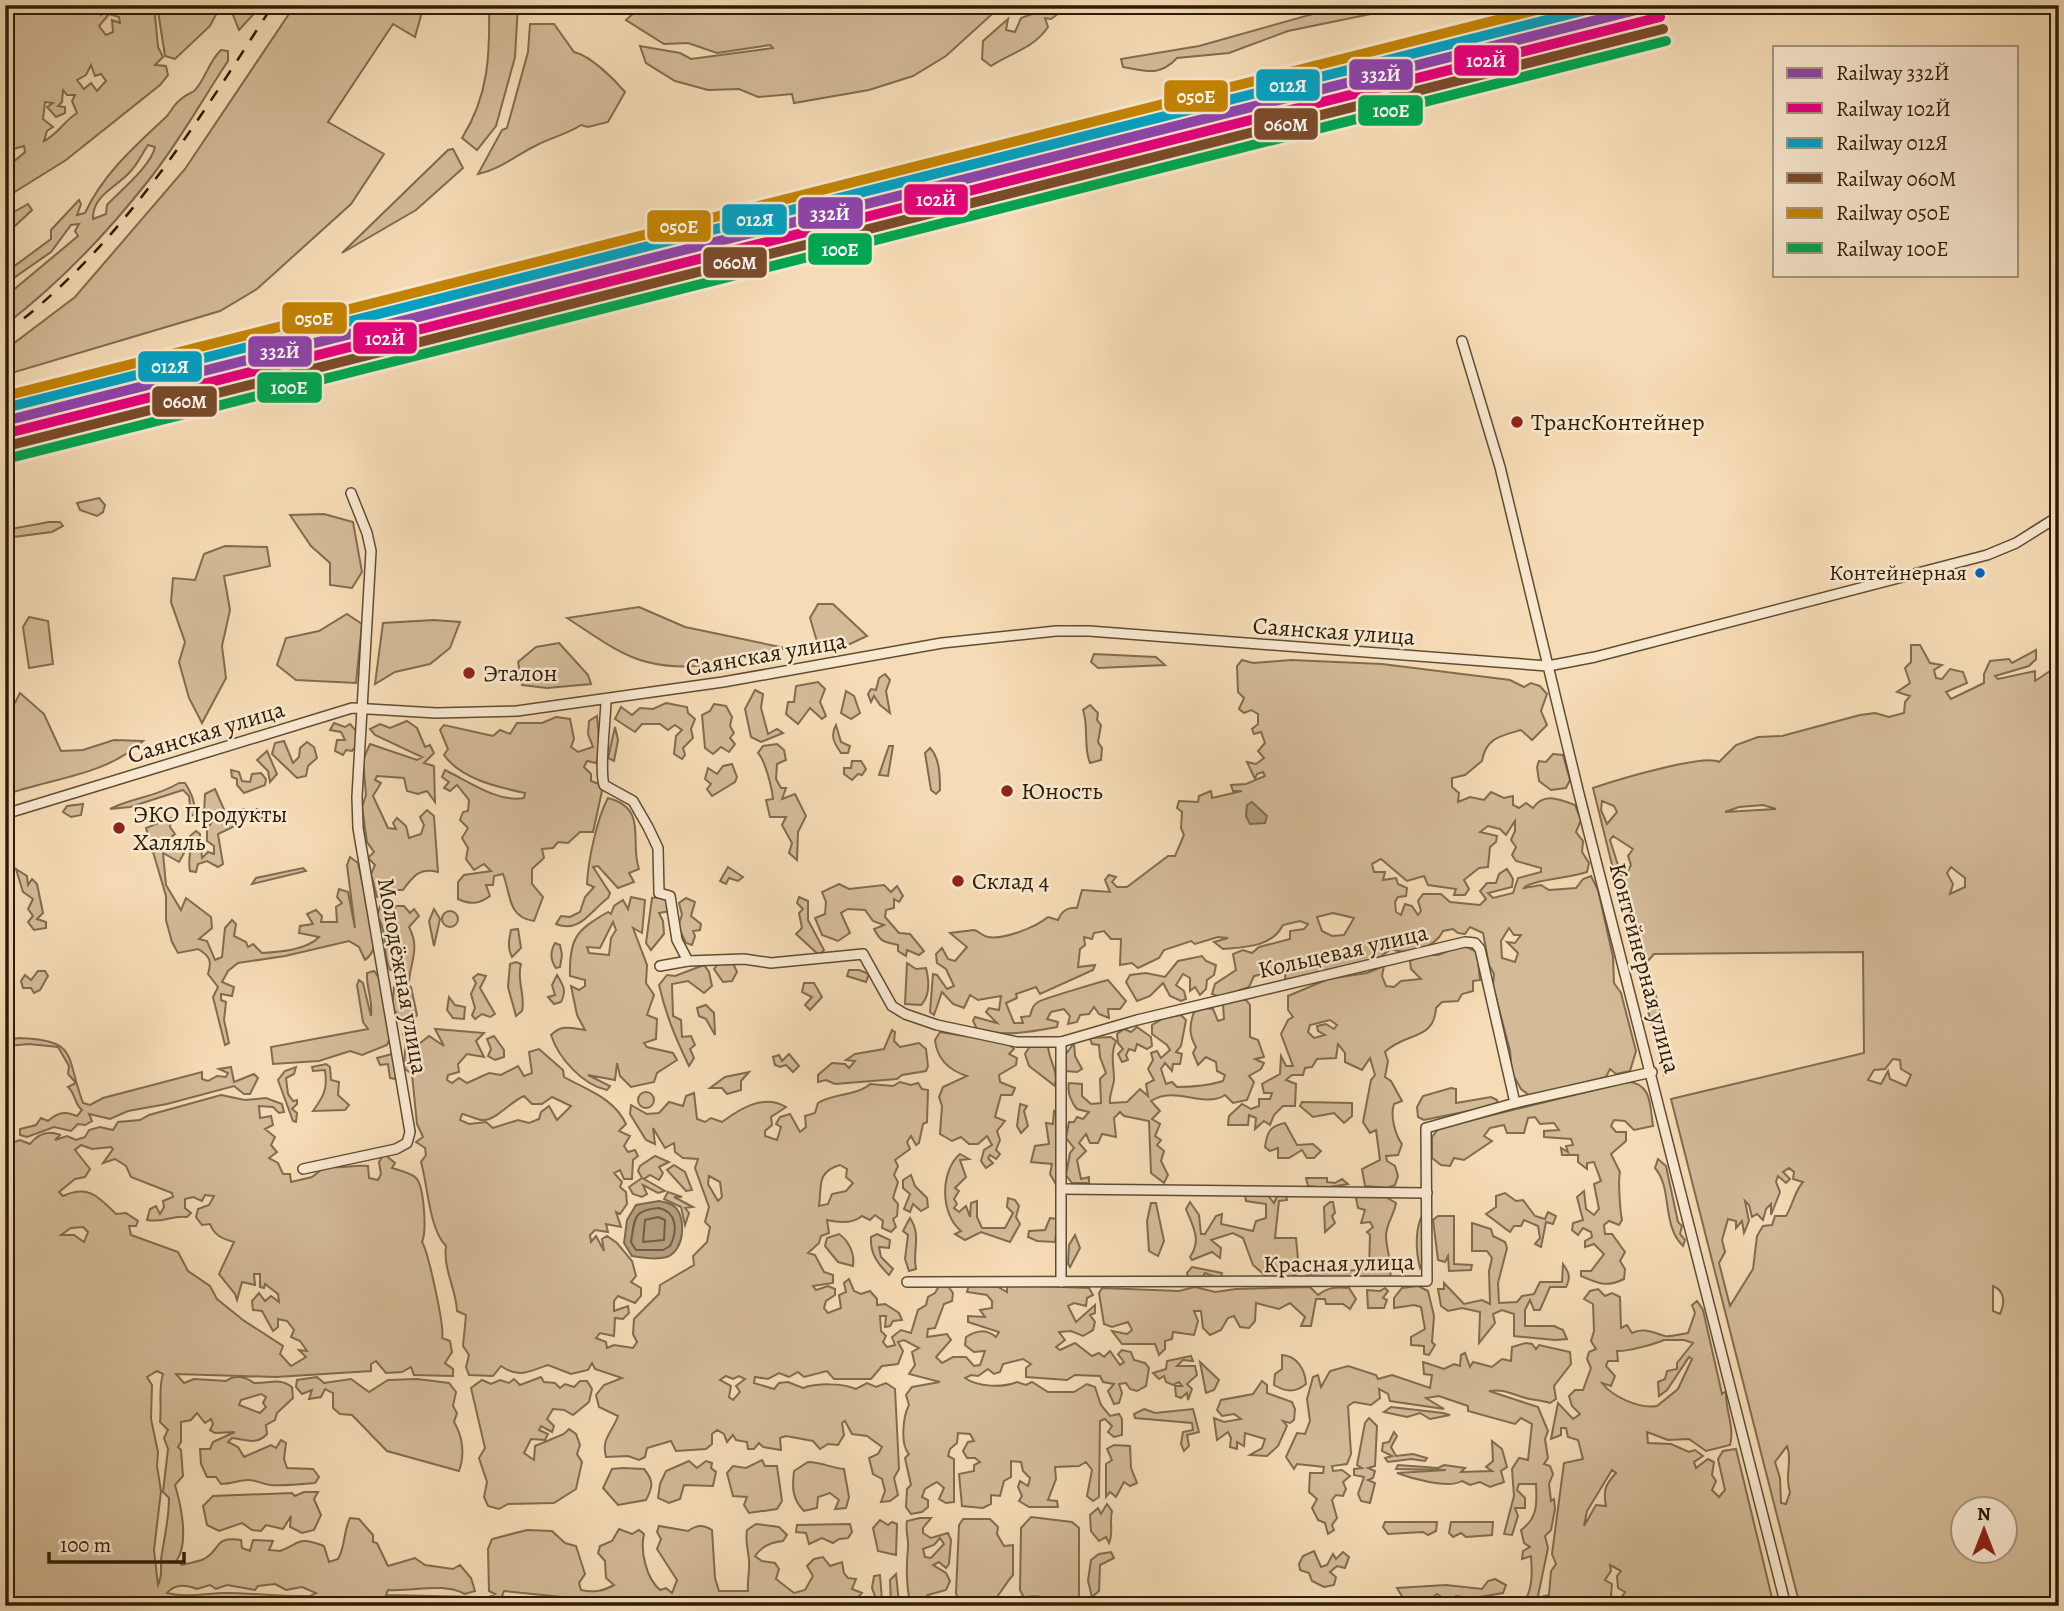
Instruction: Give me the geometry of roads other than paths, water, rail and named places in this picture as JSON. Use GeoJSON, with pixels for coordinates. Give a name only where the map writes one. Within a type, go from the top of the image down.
{"type":"FeatureCollection","features":[{"type":"Feature","properties":{"kind":"street","name":"Контейнерная улица"},"geometry":{"type":"LineString","coordinates":[[1462,341],[1500,467],[1786,1606]]}},
{"type":"Feature","properties":{"kind":"street","name":"Молодёжная улица"},"geometry":{"type":"LineString","coordinates":[[303,1169],[396,1149],[407,1143],[410,1132],[358,828],[371,551],[368,533],[351,493]]}},
{"type":"Feature","properties":{"kind":"street","name":"Саянская улица"},"geometry":{"type":"LineString","coordinates":[[5,814],[329,714],[362,708],[494,713],[723,682],[942,643],[1056,631],[1548,666],[1595,657],[1941,568],[2016,543],[2059,516]]}},
{"type":"Feature","properties":{"kind":"street"},"geometry":{"type":"LineString","coordinates":[[606,699],[605,748],[601,774],[604,785],[633,801],[648,827],[658,848],[659,893],[670,896],[677,940],[688,961]]}},
{"type":"Feature","properties":{"kind":"street","name":"Кольцевая улица"},"geometry":{"type":"LineString","coordinates":[[1061,1042],[1154,1016],[1465,942],[1475,943],[1480,949],[1515,1103]]}},
{"type":"Feature","properties":{"kind":"street"},"geometry":{"type":"LineString","coordinates":[[660,966],[688,961],[744,958],[771,964],[863,954],[892,1006],[905,1014],[937,1025],[1017,1042],[1061,1042],[1061,1282]]}},
{"type":"Feature","properties":{"kind":"street","name":"Красная улица"},"geometry":{"type":"LineString","coordinates":[[907,1282],[1427,1281],[1426,1128],[1515,1103],[1652,1072]]}},
{"type":"Feature","properties":{"kind":"street"},"geometry":{"type":"LineString","coordinates":[[1062,1189],[1427,1193]]}},
{"type":"Feature","properties":{"kind":"water"},"geometry":{"type":"Polygon","coordinates":[[[1252,802],[1267,816],[1265,823],[1250,824],[1246,816],[1247,805],[1252,802]]]}},
{"type":"Feature","properties":{"kind":"water"},"geometry":{"type":"Polygon","coordinates":[[[659,1201],[672,1205],[679,1212],[682,1227],[680,1242],[673,1254],[667,1257],[632,1256],[624,1243],[627,1220],[636,1205],[659,1201]]]}},
{"type":"Feature","properties":{"kind":"railway"},"geometry":{"type":"LineString","coordinates":[[5,333],[47,299],[120,223],[185,138],[273,5]]}},
{"type":"Feature","properties":{"kind":"railway"},"geometry":{"type":"LineString","coordinates":[[5,430],[1689,5]]}},
{"type":"Feature","properties":{"kind":"rail line","name":"050Е"},"geometry":{"type":"LineString","coordinates":[[5,396],[1556,5]]}},
{"type":"Feature","properties":{"kind":"rail line","name":"012Я"},"geometry":{"type":"LineString","coordinates":[[5,408],[1606,5]]}},
{"type":"Feature","properties":{"kind":"rail line","name":"332Й"},"geometry":{"type":"LineString","coordinates":[[5,421],[1656,5]]}},
{"type":"Feature","properties":{"kind":"rail line","name":"102Й"},"geometry":{"type":"LineString","coordinates":[[8,433],[1660,17]]}},
{"type":"Feature","properties":{"kind":"rail line","name":"060М"},"geometry":{"type":"LineString","coordinates":[[11,445],[1663,29]]}},
{"type":"Feature","properties":{"kind":"rail line","name":"100Е"},"geometry":{"type":"LineString","coordinates":[[14,457],[1666,41]]}},
{"type":"Feature","properties":{"kind":"place","name":"ТрансКонтейнер"},"geometry":{"type":"Point","coordinates":[1517,422]}},
{"type":"Feature","properties":{"kind":"place","name":"Контейнерная"},"geometry":{"type":"Point","coordinates":[1980,573]}},
{"type":"Feature","properties":{"kind":"place","name":"Эталон"},"geometry":{"type":"Point","coordinates":[469,673]}},
{"type":"Feature","properties":{"kind":"place","name":"Юность"},"geometry":{"type":"Point","coordinates":[1007,791]}},
{"type":"Feature","properties":{"kind":"place","name":"ЭКО Продукты Халяль"},"geometry":{"type":"Point","coordinates":[119,828]}},
{"type":"Feature","properties":{"kind":"place","name":"Склад 4"},"geometry":{"type":"Point","coordinates":[958,881]}}]}
